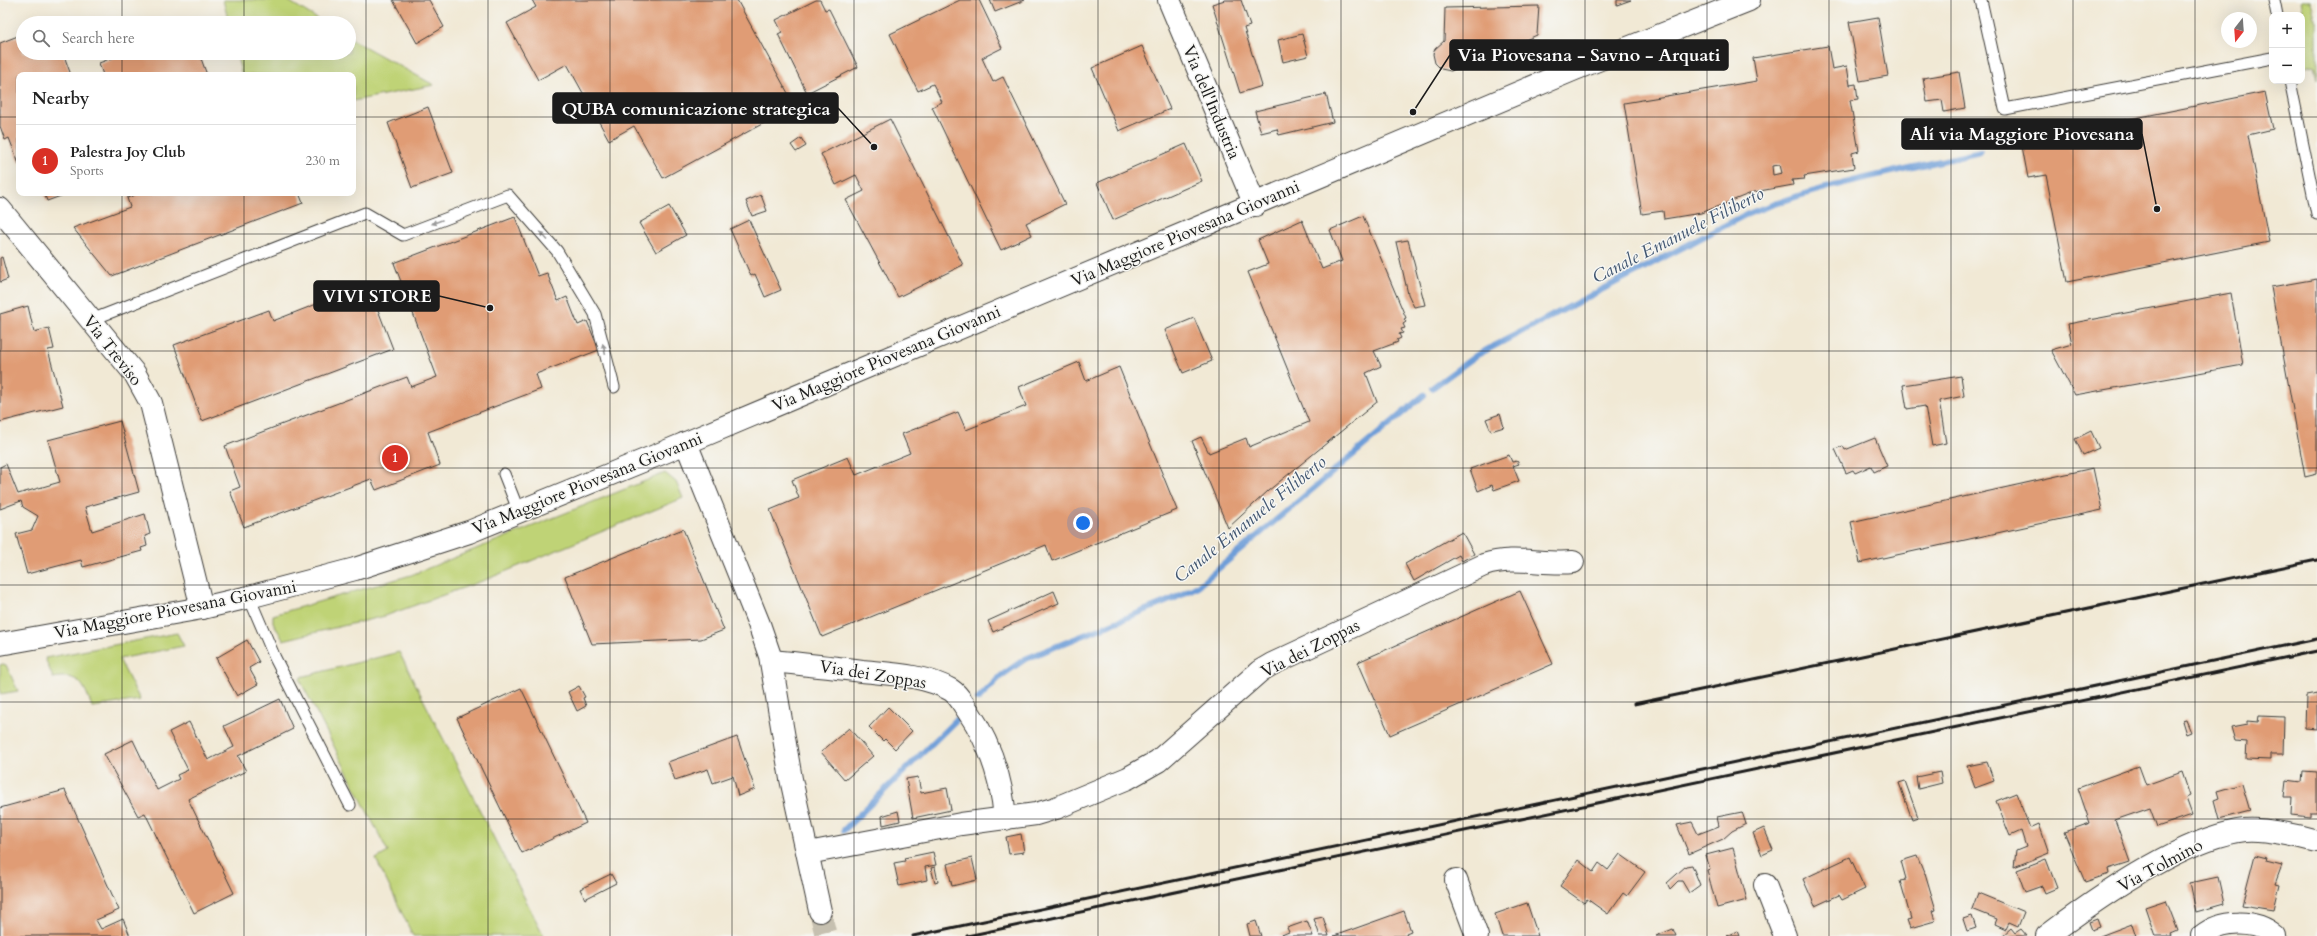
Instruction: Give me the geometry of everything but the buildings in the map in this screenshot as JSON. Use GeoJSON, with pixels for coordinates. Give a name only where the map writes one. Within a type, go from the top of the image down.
{"type":"FeatureCollection","features":[{"type":"Feature","properties":{"kind":"street","name":"Via dell'Industria"},"geometry":{"type":"LineString","coordinates":[[1169,0],[1255,205]]}},
{"type":"Feature","properties":{"kind":"street","name":"Via Maggiore Piovesana Giovanni"},"geometry":{"type":"LineString","coordinates":[[0,644],[202,608],[298,586],[394,557],[469,532],[1255,205],[1574,69],[1749,0]]}},
{"type":"Feature","properties":{"kind":"street","name":"Via Treviso"},"geometry":{"type":"LineString","coordinates":[[0,209],[135,374],[151,403],[202,608]]}},
{"type":"Feature","properties":{"kind":"street"},"geometry":{"type":"LineString","coordinates":[[686,443],[759,624],[771,660],[791,778],[820,911]]}},
{"type":"Feature","properties":{"kind":"street","name":"Via dei Zoppas"},"geometry":{"type":"LineString","coordinates":[[808,853],[961,824],[1005,819],[1056,808],[1128,778],[1158,761],[1260,671],[1272,664],[1484,565],[1508,559],[1558,563],[1573,562]]}},
{"type":"Feature","properties":{"kind":"street","name":"Via dei Zoppas"},"geometry":{"type":"LineString","coordinates":[[771,660],[907,676],[932,682],[951,690],[959,698],[978,725],[990,750],[1000,776],[1005,819]]}},
{"type":"Feature","properties":{"kind":"street","name":"Via Tolmino"},"geometry":{"type":"LineString","coordinates":[[2047,936],[2079,912],[2135,876],[2187,848],[2210,839],[2245,830],[2298,836],[2317,841]]}},
{"type":"Feature","properties":{"kind":"street"},"geometry":{"type":"LineString","coordinates":[[1456,880],[1477,936]]}},
{"type":"Feature","properties":{"kind":"street"},"geometry":{"type":"LineString","coordinates":[[1765,886],[1785,936]]}},
{"type":"Feature","properties":{"kind":"street"},"geometry":{"type":"LineString","coordinates":[[2202,936],[2223,925],[2250,925],[2266,929],[2275,936]]}},
{"type":"Feature","properties":{"kind":"lane"},"geometry":{"type":"LineString","coordinates":[[1981,0],[2005,109],[2269,59]]}},
{"type":"Feature","properties":{"kind":"lane"},"geometry":{"type":"LineString","coordinates":[[2274,0],[2276,12]]}},
{"type":"Feature","properties":{"kind":"lane"},"geometry":{"type":"LineString","coordinates":[[2291,84],[2317,214]]}},
{"type":"Feature","properties":{"kind":"lane"},"geometry":{"type":"LineString","coordinates":[[91,320],[365,213],[403,235],[508,195],[557,251],[595,314],[614,387]]}},
{"type":"Feature","properties":{"kind":"lane"},"geometry":{"type":"LineString","coordinates":[[504,474],[518,512]]}},
{"type":"Feature","properties":{"kind":"lane"},"geometry":{"type":"LineString","coordinates":[[249,597],[276,658],[350,805]]}},
{"type":"Feature","properties":{"kind":"green space"},"geometry":{"type":"Polygon","coordinates":[[[223,0],[287,0],[313,16],[227,16],[223,0]]]}},
{"type":"Feature","properties":{"kind":"green space"},"geometry":{"type":"Polygon","coordinates":[[[2301,0],[2311,0],[2316,23],[2317,21],[2317,80],[2314,65],[2305,67],[2305,12],[2303,12],[2301,0]]]}},
{"type":"Feature","properties":{"kind":"green space"},"geometry":{"type":"Polygon","coordinates":[[[356,42],[434,85],[356,100],[356,72],[241,72],[238,60],[356,60],[356,42]]]}},
{"type":"Feature","properties":{"kind":"green space"},"geometry":{"type":"Polygon","coordinates":[[[665,473],[676,482],[683,498],[485,580],[385,616],[283,640],[273,622],[273,615],[411,575],[665,473]]]}},
{"type":"Feature","properties":{"kind":"green space"},"geometry":{"type":"Polygon","coordinates":[[[177,633],[184,646],[119,659],[140,700],[92,707],[80,682],[69,677],[53,678],[45,658],[177,633]]]}},
{"type":"Feature","properties":{"kind":"green space"},"geometry":{"type":"Polygon","coordinates":[[[399,652],[544,936],[413,936],[376,859],[388,852],[300,680],[301,677],[399,652]]]}},
{"type":"Feature","properties":{"kind":"green space"},"geometry":{"type":"Polygon","coordinates":[[[0,665],[6,665],[18,691],[0,694],[0,665]]]}},
{"type":"Feature","properties":{"kind":"waterway","name":"Canale Emanuele Filiberto"},"geometry":{"type":"LineString","coordinates":[[1432,388],[1477,355],[1743,216],[1801,195],[1860,179],[1980,152]]}},
{"type":"Feature","properties":{"kind":"waterway","name":"Canale Emanuele Filiberto"},"geometry":{"type":"LineString","coordinates":[[978,699],[1001,676],[1025,659],[1173,599],[1198,586],[1424,395]]}},
{"type":"Feature","properties":{"kind":"waterway","name":"Canale Emanuele Filiberto"},"geometry":{"type":"LineString","coordinates":[[844,830],[956,720]]}},
{"type":"Feature","properties":{"kind":"tunnel"},"geometry":{"type":"LineString","coordinates":[[820,911],[826,936]]}},
{"type":"Feature","properties":{"kind":"railway"},"geometry":{"type":"LineString","coordinates":[[1634,704],[2317,560]]}},
{"type":"Feature","properties":{"kind":"railway"},"geometry":{"type":"LineString","coordinates":[[913,936],[2317,639]]}},
{"type":"Feature","properties":{"kind":"railway"},"geometry":{"type":"LineString","coordinates":[[967,936],[2317,651]]}},
{"type":"Feature","properties":{"kind":"place","name":"Via Piovesana - Savno - Arquati"},"geometry":{"type":"Point","coordinates":[1413,112]}},
{"type":"Feature","properties":{"kind":"place","name":"QUBA comunicazione strategica"},"geometry":{"type":"Point","coordinates":[874,147]}},
{"type":"Feature","properties":{"kind":"place","name":"Alí via Maggiore Piovesana"},"geometry":{"type":"Point","coordinates":[2157,209]}},
{"type":"Feature","properties":{"kind":"place","name":"VIVI STORE"},"geometry":{"type":"Point","coordinates":[490,308]}},
{"type":"Feature","properties":{"kind":"place","name":"Palestra Joy Club"},"geometry":{"type":"Point","coordinates":[395,458]}}]}
